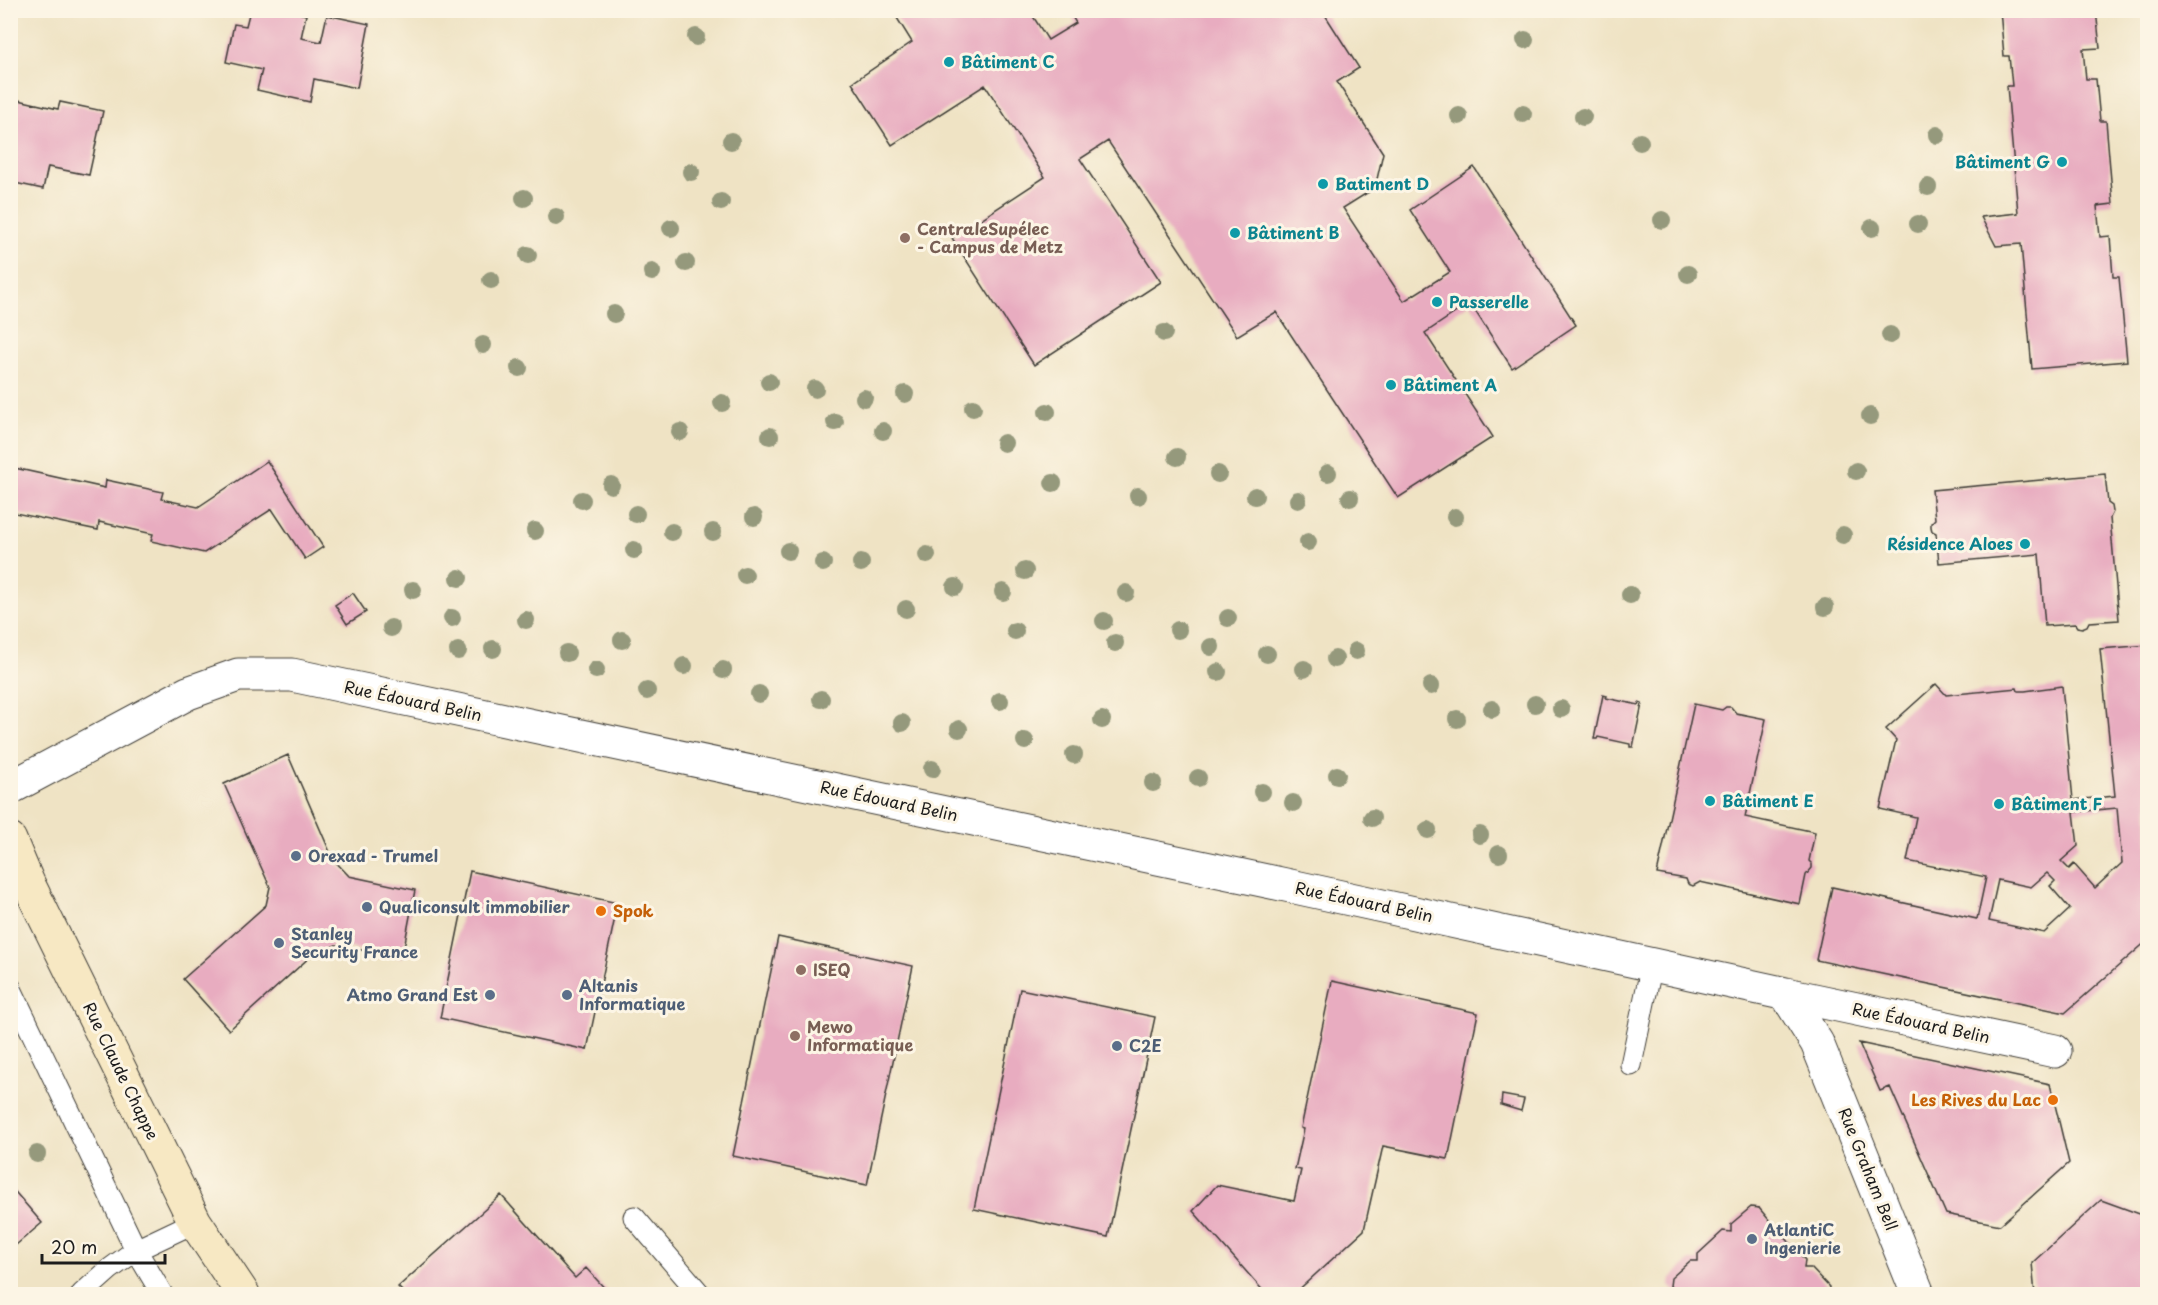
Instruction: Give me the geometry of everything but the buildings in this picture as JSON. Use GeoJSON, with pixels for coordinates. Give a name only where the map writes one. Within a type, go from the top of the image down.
{"type":"FeatureCollection","features":[{"type":"Feature","properties":{"kind":"street","name":"Rue Édouard Belin"},"geometry":{"type":"LineString","coordinates":[[10,788],[188,693],[238,675],[292,675],[1295,887],[2055,1051]]}},
{"type":"Feature","properties":{"kind":"street","name":"Rue Claude Chappe"},"geometry":{"type":"LineString","coordinates":[[10,840],[28,883],[195,1222],[243,1294]]}},
{"type":"Feature","properties":{"kind":"street","name":"Rue Graham Bell"},"geometry":{"type":"LineString","coordinates":[[1786,994],[1817,1043],[1918,1294]]}},
{"type":"Feature","properties":{"kind":"lane"},"geometry":{"type":"LineString","coordinates":[[1631,1065],[1652,964]]}},
{"type":"Feature","properties":{"kind":"lane"},"geometry":{"type":"LineString","coordinates":[[10,987],[136,1250],[162,1294]]}},
{"type":"Feature","properties":{"kind":"lane"},"geometry":{"type":"LineString","coordinates":[[634,1217],[700,1294]]}},
{"type":"Feature","properties":{"kind":"lane"},"geometry":{"type":"LineString","coordinates":[[82,1294],[136,1250],[195,1222]]}},
{"type":"Feature","properties":{"kind":"place","name":"Bâtiment C"},"geometry":{"type":"Point","coordinates":[949,62]}},
{"type":"Feature","properties":{"kind":"place","name":"Bâtiment G"},"geometry":{"type":"Point","coordinates":[2062,162]}},
{"type":"Feature","properties":{"kind":"place","name":"Batiment D"},"geometry":{"type":"Point","coordinates":[1323,184]}},
{"type":"Feature","properties":{"kind":"place","name":"Bâtiment B"},"geometry":{"type":"Point","coordinates":[1235,233]}},
{"type":"Feature","properties":{"kind":"place","name":"CentraleSupélec - Campus de Metz"},"geometry":{"type":"Point","coordinates":[905,238]}},
{"type":"Feature","properties":{"kind":"place","name":"Passerelle"},"geometry":{"type":"Point","coordinates":[1437,302]}},
{"type":"Feature","properties":{"kind":"place","name":"Bâtiment A"},"geometry":{"type":"Point","coordinates":[1391,385]}},
{"type":"Feature","properties":{"kind":"place","name":"Résidence Aloes"},"geometry":{"type":"Point","coordinates":[2025,544]}},
{"type":"Feature","properties":{"kind":"place","name":"Bâtiment E"},"geometry":{"type":"Point","coordinates":[1710,801]}},
{"type":"Feature","properties":{"kind":"place","name":"Bâtiment F"},"geometry":{"type":"Point","coordinates":[1999,804]}},
{"type":"Feature","properties":{"kind":"place","name":"Orexad - Trumel"},"geometry":{"type":"Point","coordinates":[296,856]}},
{"type":"Feature","properties":{"kind":"place","name":"Qualiconsult immobilier"},"geometry":{"type":"Point","coordinates":[367,907]}},
{"type":"Feature","properties":{"kind":"place","name":"Spok"},"geometry":{"type":"Point","coordinates":[601,911]}},
{"type":"Feature","properties":{"kind":"place","name":"Stanley Security France"},"geometry":{"type":"Point","coordinates":[279,943]}},
{"type":"Feature","properties":{"kind":"place","name":"ISEQ"},"geometry":{"type":"Point","coordinates":[801,970]}},
{"type":"Feature","properties":{"kind":"place","name":"Atmo Grand Est"},"geometry":{"type":"Point","coordinates":[490,995]}},
{"type":"Feature","properties":{"kind":"place","name":"Altanis Informatique"},"geometry":{"type":"Point","coordinates":[567,995]}},
{"type":"Feature","properties":{"kind":"place","name":"Mewo Informatique"},"geometry":{"type":"Point","coordinates":[795,1036]}},
{"type":"Feature","properties":{"kind":"place","name":"C2E"},"geometry":{"type":"Point","coordinates":[1117,1046]}},
{"type":"Feature","properties":{"kind":"place","name":"Les Rives du Lac"},"geometry":{"type":"Point","coordinates":[2053,1100]}},
{"type":"Feature","properties":{"kind":"place","name":"AtlantiC Ingenierie"},"geometry":{"type":"Point","coordinates":[1752,1239]}}]}
